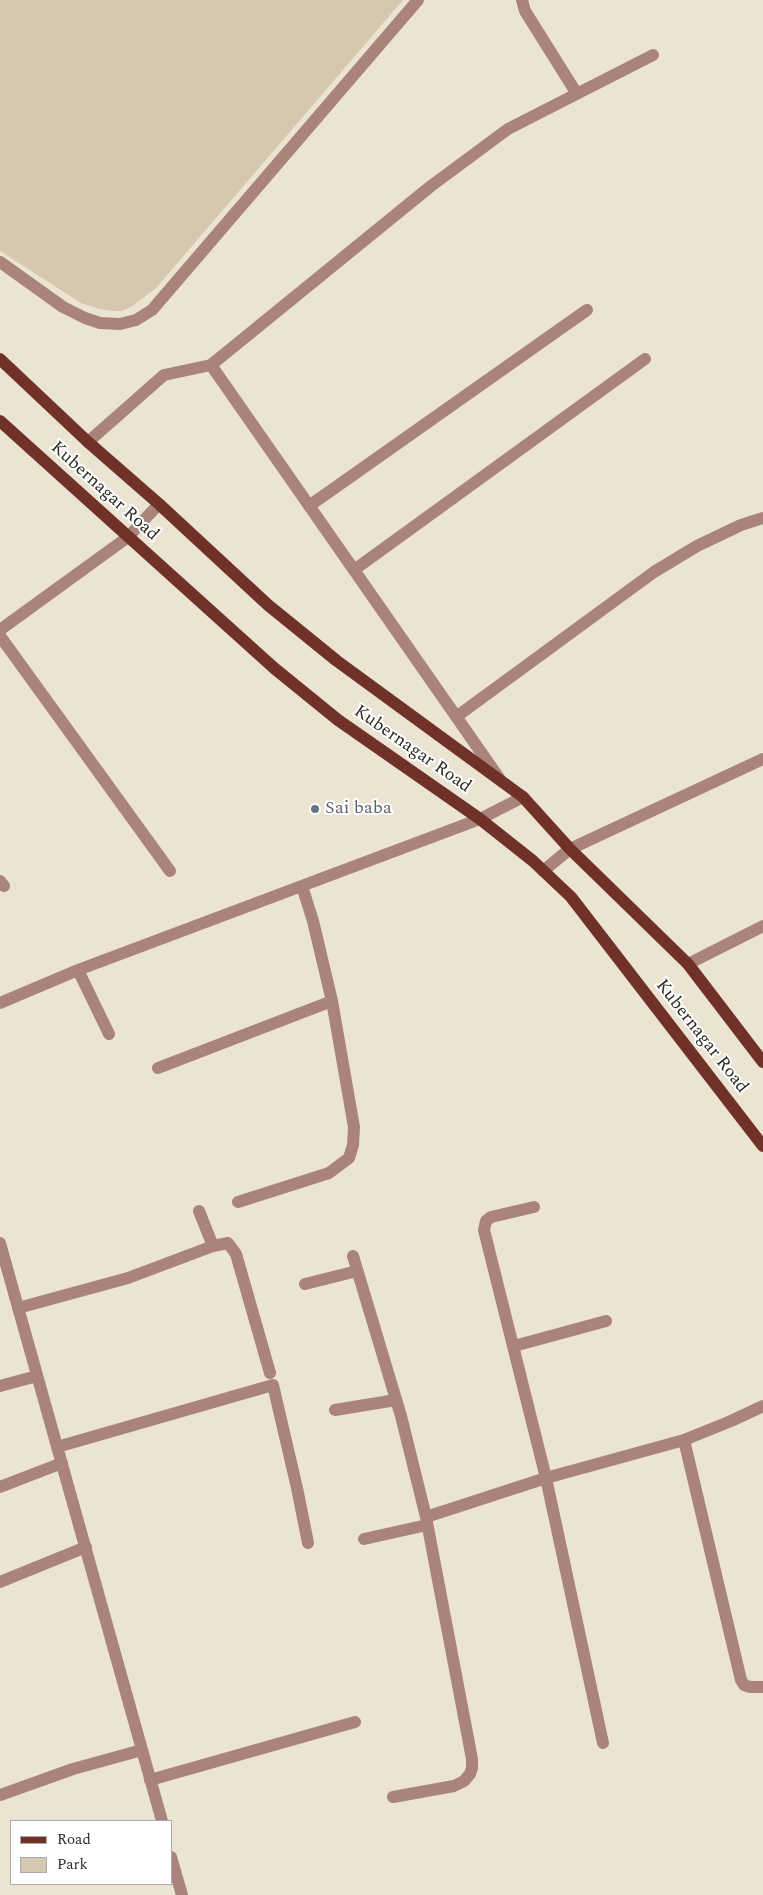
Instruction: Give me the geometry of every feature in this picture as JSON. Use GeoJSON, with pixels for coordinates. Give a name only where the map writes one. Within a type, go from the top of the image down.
{"type":"FeatureCollection","features":[{"type":"Feature","properties":{"kind":"main road","name":"Kubernagar Road"},"geometry":{"type":"LineString","coordinates":[[0,360],[268,605],[337,661],[523,797],[570,848],[688,964],[763,1062]]}},
{"type":"Feature","properties":{"kind":"main road","name":"Kubernagar Road"},"geometry":{"type":"LineString","coordinates":[[0,422],[274,668],[338,720],[480,819],[543,871],[571,897],[763,1146]]}},
{"type":"Feature","properties":{"kind":"street"},"geometry":{"type":"LineString","coordinates":[[0,262],[63,307],[100,323],[120,324],[136,320],[152,310],[418,0]]}},
{"type":"Feature","properties":{"kind":"street"},"geometry":{"type":"LineString","coordinates":[[522,0],[525,11],[577,94]]}},
{"type":"Feature","properties":{"kind":"street"},"geometry":{"type":"LineString","coordinates":[[88,442],[164,376],[211,365],[431,186],[508,129],[653,55]]}},
{"type":"Feature","properties":{"kind":"street"},"geometry":{"type":"LineString","coordinates":[[309,506],[587,310]]}},
{"type":"Feature","properties":{"kind":"street"},"geometry":{"type":"LineString","coordinates":[[354,570],[645,359]]}},
{"type":"Feature","properties":{"kind":"street"},"geometry":{"type":"LineString","coordinates":[[211,365],[500,780]]}},
{"type":"Feature","properties":{"kind":"street"},"geometry":{"type":"LineString","coordinates":[[0,630],[128,537],[159,504]]}},
{"type":"Feature","properties":{"kind":"street"},"geometry":{"type":"LineString","coordinates":[[456,717],[654,572],[697,546],[741,525],[763,518]]}},
{"type":"Feature","properties":{"kind":"street"},"geometry":{"type":"LineString","coordinates":[[0,636],[170,871]]}},
{"type":"Feature","properties":{"kind":"street"},"geometry":{"type":"LineString","coordinates":[[543,871],[570,848],[763,759]]}},
{"type":"Feature","properties":{"kind":"street"},"geometry":{"type":"LineString","coordinates":[[0,1003],[78,970],[480,819],[523,797]]}},
{"type":"Feature","properties":{"kind":"street"},"geometry":{"type":"LineString","coordinates":[[238,1202],[329,1173],[349,1158],[353,1145],[354,1127],[332,1001],[313,921],[302,886]]}},
{"type":"Feature","properties":{"kind":"street"},"geometry":{"type":"LineString","coordinates":[[688,964],[763,926]]}},
{"type":"Feature","properties":{"kind":"street"},"geometry":{"type":"LineString","coordinates":[[78,970],[109,1034]]}},
{"type":"Feature","properties":{"kind":"street"},"geometry":{"type":"LineString","coordinates":[[158,1068],[332,1001]]}},
{"type":"Feature","properties":{"kind":"street"},"geometry":{"type":"LineString","coordinates":[[534,1207],[492,1217],[486,1222],[484,1230],[546,1478],[603,1743]]}},
{"type":"Feature","properties":{"kind":"street"},"geometry":{"type":"LineString","coordinates":[[199,1211],[213,1246]]}},
{"type":"Feature","properties":{"kind":"street"},"geometry":{"type":"LineString","coordinates":[[0,1243],[162,1820]]}},
{"type":"Feature","properties":{"kind":"street"},"geometry":{"type":"LineString","coordinates":[[18,1308],[128,1278],[213,1246],[228,1243],[236,1254],[270,1373]]}},
{"type":"Feature","properties":{"kind":"street"},"geometry":{"type":"LineString","coordinates":[[353,1256],[396,1400],[427,1521],[472,1768],[470,1774],[454,1786],[393,1797]]}},
{"type":"Feature","properties":{"kind":"street"},"geometry":{"type":"LineString","coordinates":[[305,1284],[357,1271]]}},
{"type":"Feature","properties":{"kind":"street"},"geometry":{"type":"LineString","coordinates":[[514,1346],[606,1322]]}},
{"type":"Feature","properties":{"kind":"street"},"geometry":{"type":"LineString","coordinates":[[0,1386],[37,1376]]}},
{"type":"Feature","properties":{"kind":"street"},"geometry":{"type":"LineString","coordinates":[[57,1447],[273,1385],[308,1543]]}},
{"type":"Feature","properties":{"kind":"street"},"geometry":{"type":"LineString","coordinates":[[335,1410],[396,1400]]}},
{"type":"Feature","properties":{"kind":"street"},"geometry":{"type":"LineString","coordinates":[[364,1539],[427,1521],[546,1478],[684,1440],[763,1406]]}},
{"type":"Feature","properties":{"kind":"street"},"geometry":{"type":"LineString","coordinates":[[684,1440],[741,1680],[750,1687],[763,1687]]}},
{"type":"Feature","properties":{"kind":"street"},"geometry":{"type":"LineString","coordinates":[[0,1487],[62,1463]]}},
{"type":"Feature","properties":{"kind":"street"},"geometry":{"type":"LineString","coordinates":[[0,1582],[86,1547]]}},
{"type":"Feature","properties":{"kind":"street"},"geometry":{"type":"LineString","coordinates":[[150,1780],[354,1722]]}},
{"type":"Feature","properties":{"kind":"street"},"geometry":{"type":"LineString","coordinates":[[0,1795],[73,1769],[142,1750]]}},
{"type":"Feature","properties":{"kind":"street"},"geometry":{"type":"LineString","coordinates":[[172,1860],[182,1895]]}},
{"type":"Feature","properties":{"kind":"green space"},"geometry":{"type":"Polygon","coordinates":[[[0,0],[403,0],[156,288],[131,307],[121,311],[112,311],[81,303],[0,251],[0,0]]]}},
{"type":"Feature","properties":{"kind":"place","name":"Sai baba"},"geometry":{"type":"Point","coordinates":[315,809]}}]}
